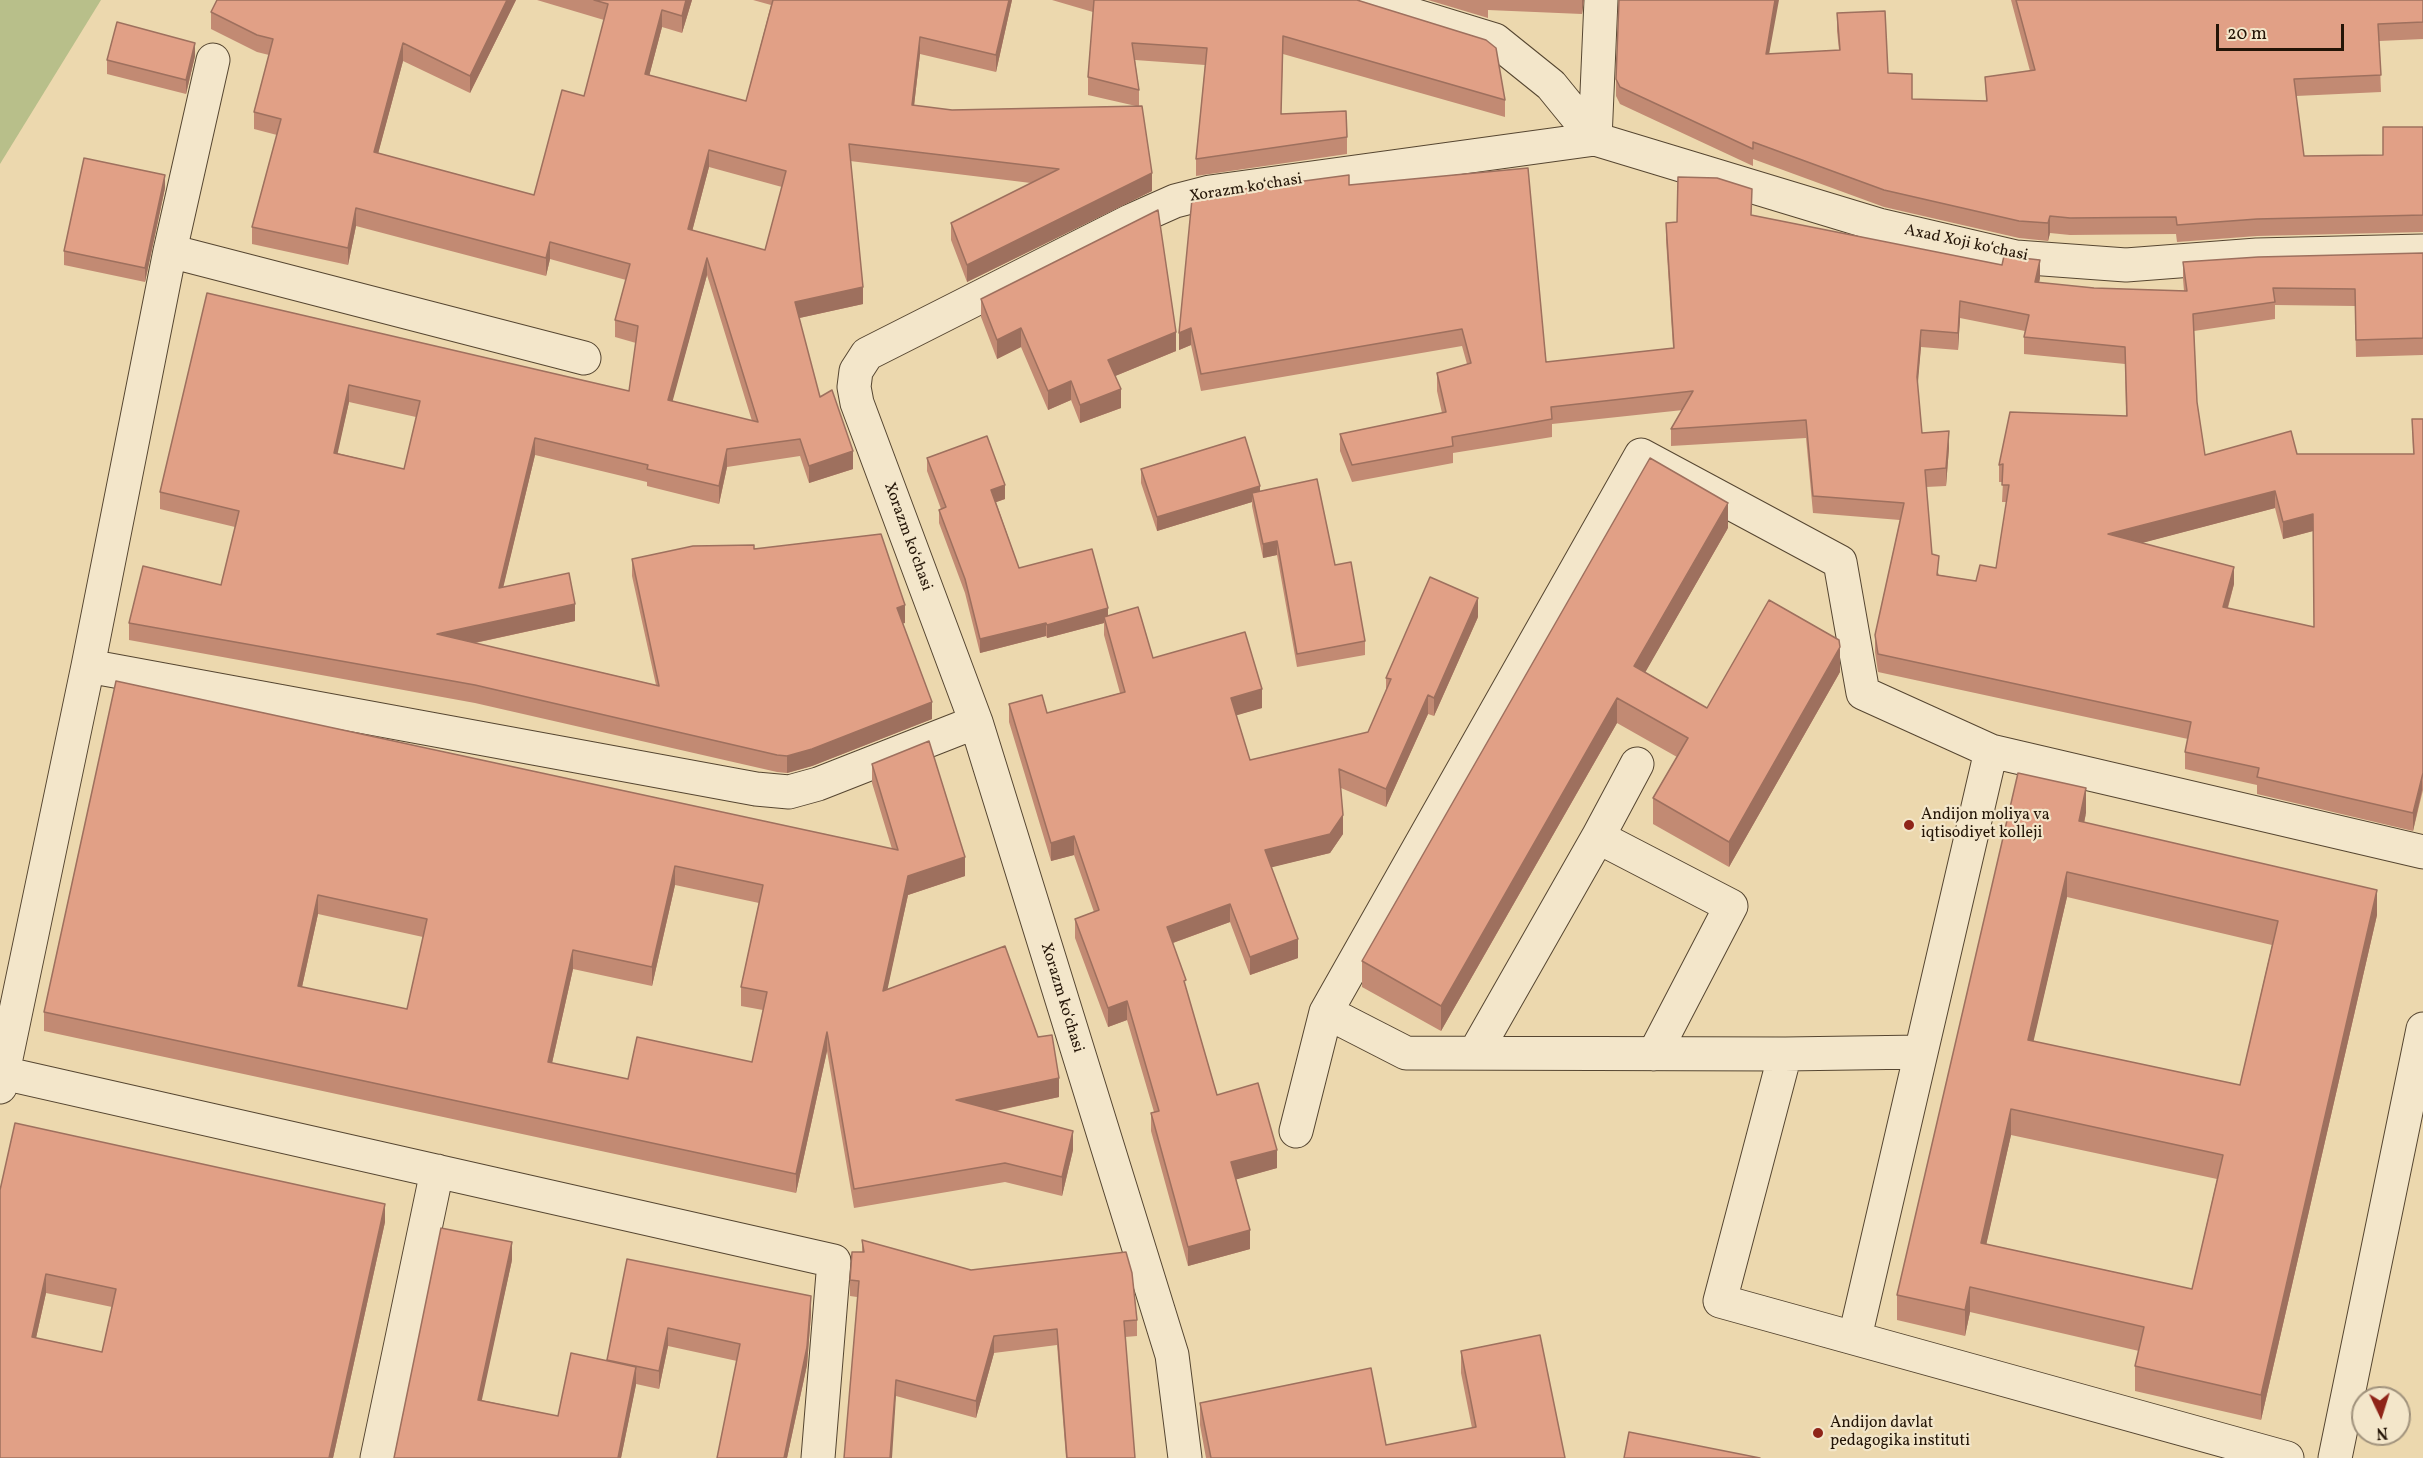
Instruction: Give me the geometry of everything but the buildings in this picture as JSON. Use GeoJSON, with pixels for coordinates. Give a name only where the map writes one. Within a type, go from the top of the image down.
{"type":"FeatureCollection","features":[{"type":"Feature","properties":{"kind":"street"},"geometry":{"type":"LineString","coordinates":[[1364,0],[1495,40],[1551,85],[1595,139]]}},
{"type":"Feature","properties":{"kind":"street"},"geometry":{"type":"LineString","coordinates":[[1595,139],[1601,0]]}},
{"type":"Feature","properties":{"kind":"street"},"geometry":{"type":"LineString","coordinates":[[213,60],[170,251],[88,666],[2,1080],[437,1171],[834,1261],[818,1458]]}},
{"type":"Feature","properties":{"kind":"street","name":"Axad Xoji koʻchasi"},"geometry":{"type":"LineString","coordinates":[[1595,139],[1880,225],[2016,257],[2126,265],[2257,255],[2423,251]]}},
{"type":"Feature","properties":{"kind":"street","name":"Xorazm koʻchasi"},"geometry":{"type":"LineString","coordinates":[[1185,1458],[1172,1355],[976,722],[857,403],[854,387],[856,370],[867,354],[1130,221],[1175,201],[1210,192],[1595,139]]}},
{"type":"Feature","properties":{"kind":"street"},"geometry":{"type":"LineString","coordinates":[[170,251],[584,358]]}},
{"type":"Feature","properties":{"kind":"street"},"geometry":{"type":"LineString","coordinates":[[1296,1131],[1326,1012],[1641,455],[1840,562],[1863,693],[1990,751],[2423,852]]}},
{"type":"Feature","properties":{"kind":"street"},"geometry":{"type":"LineString","coordinates":[[88,666],[756,789],[789,792],[818,784],[976,722]]}},
{"type":"Feature","properties":{"kind":"street"},"geometry":{"type":"LineString","coordinates":[[1855,1337],[1990,751]]}},
{"type":"Feature","properties":{"kind":"street"},"geometry":{"type":"LineString","coordinates":[[1475,1053],[1637,764]]}},
{"type":"Feature","properties":{"kind":"street"},"geometry":{"type":"LineString","coordinates":[[1598,837],[1731,906],[1654,1054]]}},
{"type":"Feature","properties":{"kind":"street"},"geometry":{"type":"LineString","coordinates":[[1326,1012],[1406,1053],[1921,1052]]}},
{"type":"Feature","properties":{"kind":"street"},"geometry":{"type":"LineString","coordinates":[[2335,1458],[2415,1113],[2423,1029]]}},
{"type":"Feature","properties":{"kind":"street"},"geometry":{"type":"LineString","coordinates":[[1785,1054],[1720,1301],[2287,1458]]}},
{"type":"Feature","properties":{"kind":"street"},"geometry":{"type":"LineString","coordinates":[[377,1458],[437,1171]]}},
{"type":"Feature","properties":{"kind":"green space"},"geometry":{"type":"Polygon","coordinates":[[[0,0],[101,0],[0,164],[0,0]]]}},
{"type":"Feature","properties":{"kind":"place","name":"Andijon moliya va iqtisodiyet kolleji"},"geometry":{"type":"Point","coordinates":[1909,825]}},
{"type":"Feature","properties":{"kind":"place","name":"Andijon davlat pedagogika instituti"},"geometry":{"type":"Point","coordinates":[1818,1433]}}]}
